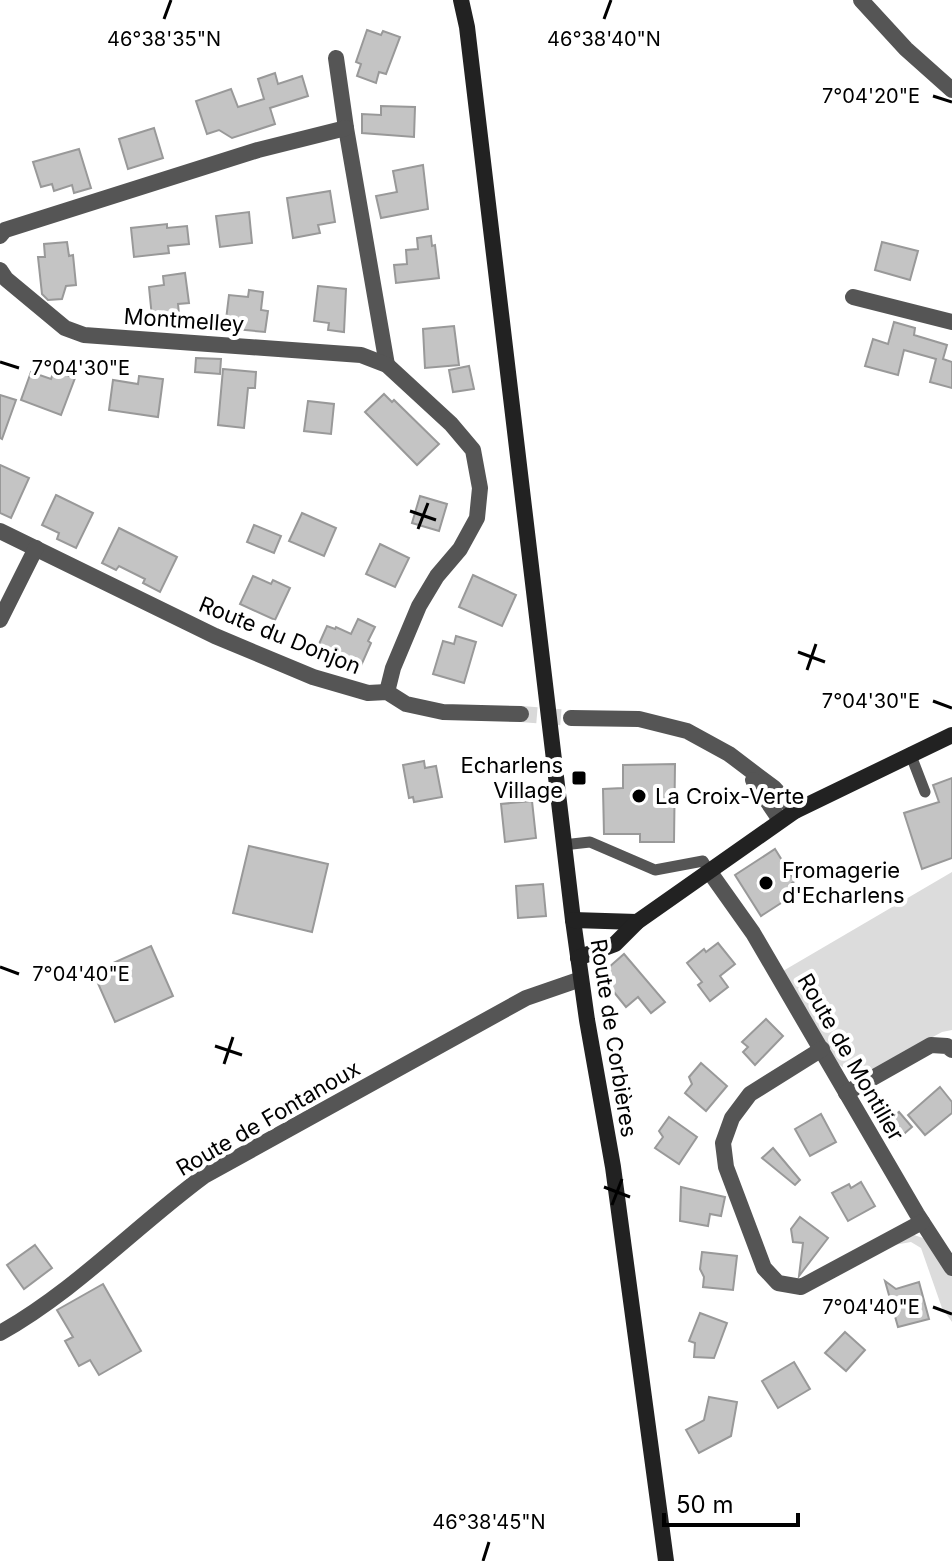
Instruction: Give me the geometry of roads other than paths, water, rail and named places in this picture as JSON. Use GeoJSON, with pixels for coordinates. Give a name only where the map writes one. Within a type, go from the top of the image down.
{"type":"FeatureCollection","features":[{"type":"Feature","properties":{"kind":"main road","name":"Route de Corbières"},"geometry":{"type":"LineString","coordinates":[[461,0],[467,27],[563,845],[581,979],[613,1167],[666,1561]]}},
{"type":"Feature","properties":{"kind":"main road"},"geometry":{"type":"LineString","coordinates":[[578,958],[615,944],[637,922],[795,811],[952,735]]}},
{"type":"Feature","properties":{"kind":"main road"},"geometry":{"type":"LineString","coordinates":[[573,920],[637,922]]}},
{"type":"Feature","properties":{"kind":"street"},"geometry":{"type":"LineString","coordinates":[[861,0],[906,49],[952,90]]}},
{"type":"Feature","properties":{"kind":"street"},"geometry":{"type":"LineString","coordinates":[[336,58],[387,365]]}},
{"type":"Feature","properties":{"kind":"street"},"geometry":{"type":"LineString","coordinates":[[0,236],[5,230],[228,160],[346,128]]}},
{"type":"Feature","properties":{"kind":"street","name":"Montmelley"},"geometry":{"type":"LineString","coordinates":[[0,270],[6,279],[65,328],[84,335],[361,355],[387,365],[451,424],[473,450],[480,488],[477,518],[460,549],[437,576],[413,618],[387,692]]}},
{"type":"Feature","properties":{"kind":"street"},"geometry":{"type":"LineString","coordinates":[[853,297],[952,322]]}},
{"type":"Feature","properties":{"kind":"street","name":"Route du Donjon"},"geometry":{"type":"LineString","coordinates":[[0,531],[215,636],[299,671],[368,693],[387,692],[406,704],[443,712],[521,714]]}},
{"type":"Feature","properties":{"kind":"street"},"geometry":{"type":"LineString","coordinates":[[0,620],[36,548]]}},
{"type":"Feature","properties":{"kind":"street"},"geometry":{"type":"LineString","coordinates":[[571,718],[627,718],[671,725],[716,745],[774,788],[795,811]]}},
{"type":"Feature","properties":{"kind":"street"},"geometry":{"type":"LineString","coordinates":[[740,763],[769,800],[780,820]]}},
{"type":"Feature","properties":{"kind":"street","name":"Route de Montilier"},"geometry":{"type":"LineString","coordinates":[[709,871],[753,933],[952,1268]]}},
{"type":"Feature","properties":{"kind":"street","name":"Route de Fontanoux"},"geometry":{"type":"LineString","coordinates":[[0,1333],[37,1312],[204,1176],[526,998],[581,979]]}},
{"type":"Feature","properties":{"kind":"street"},"geometry":{"type":"LineString","coordinates":[[846,1093],[931,1045],[947,1046],[952,1050]]}},
{"type":"Feature","properties":{"kind":"street"},"geometry":{"type":"LineString","coordinates":[[822,1049],[750,1094],[732,1118],[723,1143],[726,1167],[764,1268],[778,1283],[801,1287],[922,1222]]}},
{"type":"Feature","properties":{"kind":"lane"},"geometry":{"type":"LineString","coordinates":[[910,753],[925,792]]}},
{"type":"Feature","properties":{"kind":"lane"},"geometry":{"type":"LineString","coordinates":[[563,845],[590,842],[655,870],[703,861],[709,871]]}},
{"type":"Feature","properties":{"kind":"tunnel"},"geometry":{"type":"LineString","coordinates":[[521,714],[571,718]]}},
{"type":"Feature","properties":{"kind":"place","name":"Echarlens Village"},"geometry":{"type":"Point","coordinates":[579,778]}},
{"type":"Feature","properties":{"kind":"place","name":"La Croix-Verte"},"geometry":{"type":"Point","coordinates":[639,796]}},
{"type":"Feature","properties":{"kind":"place","name":"Fromagerie d'Echarlens"},"geometry":{"type":"Point","coordinates":[766,883]}}]}
